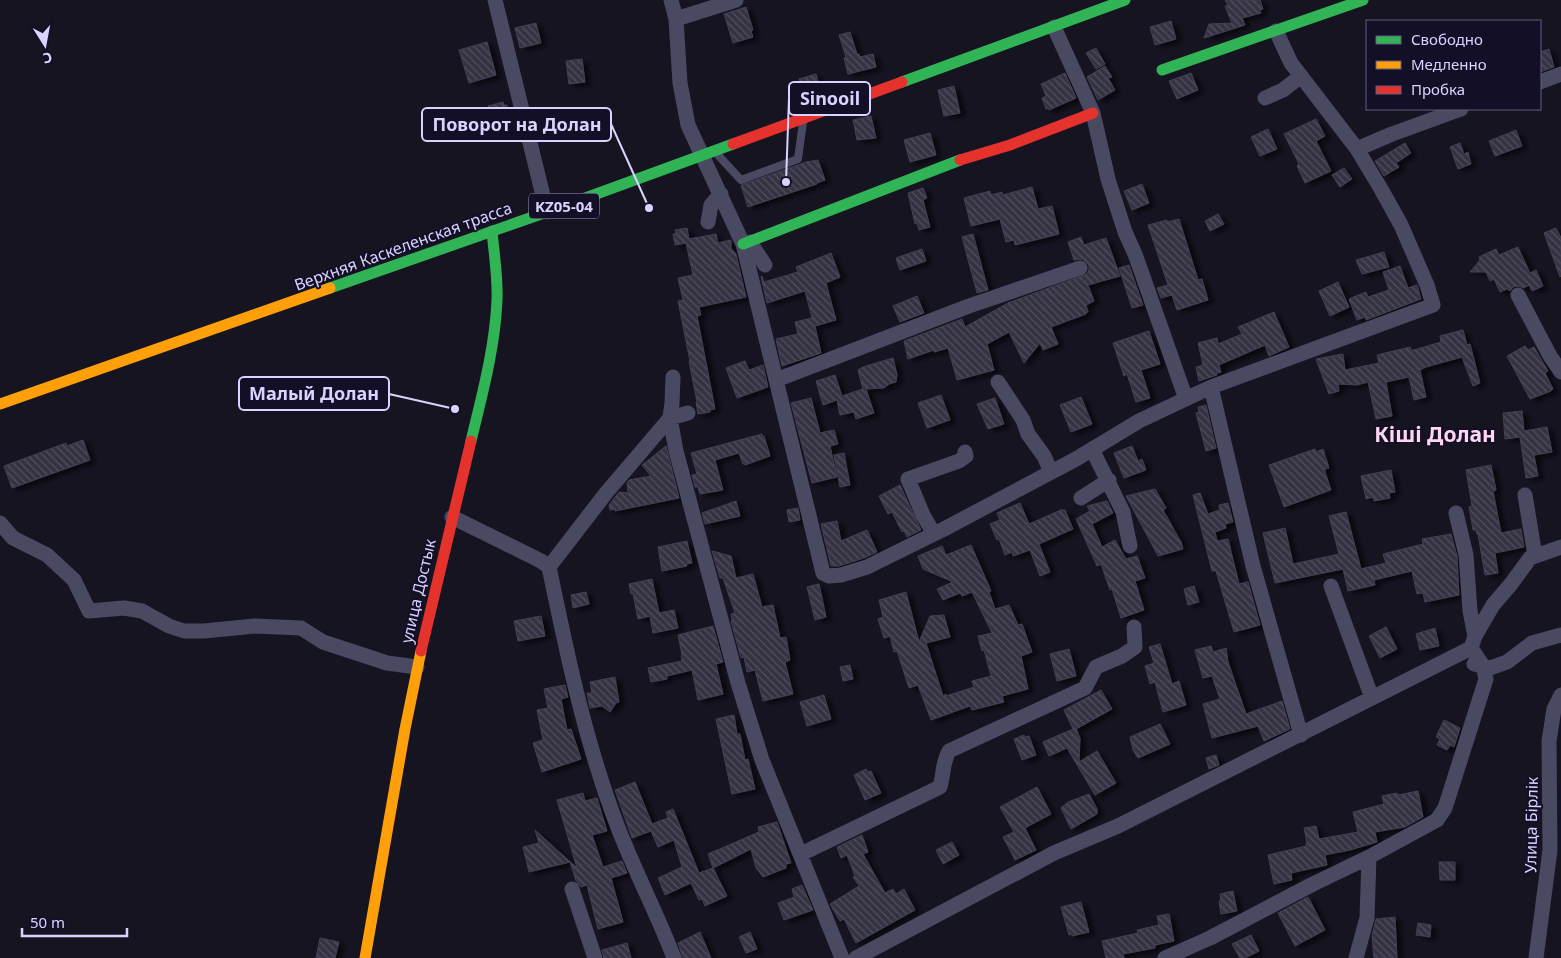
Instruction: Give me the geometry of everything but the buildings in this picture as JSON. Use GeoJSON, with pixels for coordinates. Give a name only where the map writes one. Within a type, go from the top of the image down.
{"type":"FeatureCollection","features":[{"type":"Feature","properties":{"kind":"main road","name":"Верхняя Каскеленская трасса"},"geometry":{"type":"LineString","coordinates":[[0,404],[547,212],[1125,0]]}},
{"type":"Feature","properties":{"kind":"main road"},"geometry":{"type":"LineString","coordinates":[[1162,70],[1363,0]]}},
{"type":"Feature","properties":{"kind":"main road"},"geometry":{"type":"LineString","coordinates":[[746,243],[960,160],[1010,145],[1092,113]]}},
{"type":"Feature","properties":{"kind":"main road","name":"улица Достык"},"geometry":{"type":"LineString","coordinates":[[365,958],[417,667],[489,367],[497,301],[497,278],[492,231]]}},
{"type":"Feature","properties":{"kind":"street"},"geometry":{"type":"LineString","coordinates":[[495,0],[547,212]]}},
{"type":"Feature","properties":{"kind":"street"},"geometry":{"type":"LineString","coordinates":[[671,0],[676,19],[680,83],[688,125],[709,152],[721,194],[746,243],[765,265]]}},
{"type":"Feature","properties":{"kind":"street"},"geometry":{"type":"LineString","coordinates":[[676,19],[736,0]]}},
{"type":"Feature","properties":{"kind":"street"},"geometry":{"type":"LineString","coordinates":[[1054,27],[1092,113],[1108,179],[1125,232],[1135,254],[1186,399]]}},
{"type":"Feature","properties":{"kind":"street"},"geometry":{"type":"LineString","coordinates":[[746,243],[783,414],[823,573],[829,576],[840,575],[867,567],[1051,472],[1139,421],[1211,387],[1433,305],[1427,285],[1401,225],[1357,150],[1291,63],[1276,31]]}},
{"type":"Feature","properties":{"kind":"street"},"geometry":{"type":"LineString","coordinates":[[1541,82],[1561,74]]}},
{"type":"Feature","properties":{"kind":"street"},"geometry":{"type":"LineString","coordinates":[[1265,98],[1283,90],[1301,76]]}},
{"type":"Feature","properties":{"kind":"street"},"geometry":{"type":"LineString","coordinates":[[1357,150],[1392,134],[1458,110]]}},
{"type":"Feature","properties":{"kind":"street"},"geometry":{"type":"LineString","coordinates":[[708,222],[712,205],[721,194]]}},
{"type":"Feature","properties":{"kind":"street"},"geometry":{"type":"LineString","coordinates":[[776,380],[968,306],[1080,268]]}},
{"type":"Feature","properties":{"kind":"street"},"geometry":{"type":"LineString","coordinates":[[1518,296],[1550,356],[1561,372]]}},
{"type":"Feature","properties":{"kind":"street"},"geometry":{"type":"LineString","coordinates":[[673,377],[670,418],[676,451],[738,682],[762,760],[842,958]]}},
{"type":"Feature","properties":{"kind":"street"},"geometry":{"type":"LineString","coordinates":[[998,382],[1023,420],[1028,434],[1044,456],[1051,472]]}},
{"type":"Feature","properties":{"kind":"street"},"geometry":{"type":"LineString","coordinates":[[1211,387],[1253,566],[1301,735]]}},
{"type":"Feature","properties":{"kind":"street"},"geometry":{"type":"LineString","coordinates":[[674,958],[618,827],[592,754],[567,656],[549,566],[606,493],[670,418],[688,413]]}},
{"type":"Feature","properties":{"kind":"street"},"geometry":{"type":"LineString","coordinates":[[1092,449],[1109,480],[1123,512],[1130,546]]}},
{"type":"Feature","properties":{"kind":"street"},"geometry":{"type":"LineString","coordinates":[[934,534],[923,515],[908,478],[959,461],[966,456],[965,452]]}},
{"type":"Feature","properties":{"kind":"street"},"geometry":{"type":"LineString","coordinates":[[1081,498],[1109,480]]}},
{"type":"Feature","properties":{"kind":"street"},"geometry":{"type":"LineString","coordinates":[[1525,495],[1535,556]]}},
{"type":"Feature","properties":{"kind":"street"},"geometry":{"type":"LineString","coordinates":[[1174,956],[1312,884],[1369,857],[1437,820],[1445,808],[1486,679],[1473,642],[1466,556],[1456,512]]}},
{"type":"Feature","properties":{"kind":"street"},"geometry":{"type":"LineString","coordinates":[[452,518],[549,566]]}},
{"type":"Feature","properties":{"kind":"street"},"geometry":{"type":"LineString","coordinates":[[0,523],[13,538],[46,555],[74,580],[88,610],[124,608],[142,611],[169,626],[184,631],[204,632],[255,626],[301,628],[323,642],[387,663],[417,667]]}},
{"type":"Feature","properties":{"kind":"street"},"geometry":{"type":"LineString","coordinates":[[856,958],[1054,853],[1118,826],[1453,658],[1473,642],[1493,605],[1530,558],[1561,547]]}},
{"type":"Feature","properties":{"kind":"street"},"geometry":{"type":"LineString","coordinates":[[1330,586],[1372,698]]}},
{"type":"Feature","properties":{"kind":"street"},"geometry":{"type":"LineString","coordinates":[[801,854],[940,786],[943,776],[943,762],[949,751],[1086,688],[1096,667],[1122,656],[1135,647],[1134,627]]}},
{"type":"Feature","properties":{"kind":"street"},"geometry":{"type":"LineString","coordinates":[[1453,658],[1490,668],[1507,662],[1532,643],[1561,635]]}},
{"type":"Feature","properties":{"kind":"street","name":"Улица Бірлік"},"geometry":{"type":"LineString","coordinates":[[1536,958],[1550,850],[1549,742],[1554,709],[1561,695]]}},
{"type":"Feature","properties":{"kind":"street"},"geometry":{"type":"LineString","coordinates":[[1356,958],[1367,918],[1369,857]]}},
{"type":"Feature","properties":{"kind":"street"},"geometry":{"type":"LineString","coordinates":[[572,889],[595,958]]}},
{"type":"Feature","properties":{"kind":"lane"},"geometry":{"type":"LineString","coordinates":[[709,152],[742,180],[798,159],[803,118]]}},
{"type":"Feature","properties":{"kind":"traffic: fast"},"geometry":{"type":"LineString","coordinates":[[902,82],[1125,0]]}},
{"type":"Feature","properties":{"kind":"traffic: fast"},"geometry":{"type":"LineString","coordinates":[[1162,70],[1363,0]]}},
{"type":"Feature","properties":{"kind":"traffic: fast"},"geometry":{"type":"LineString","coordinates":[[330,288],[733,144]]}},
{"type":"Feature","properties":{"kind":"traffic: fast"},"geometry":{"type":"LineString","coordinates":[[743,244],[960,160]]}},
{"type":"Feature","properties":{"kind":"traffic: fast"},"geometry":{"type":"LineString","coordinates":[[471,441],[487,371],[496,318],[497,283],[492,231]]}},
{"type":"Feature","properties":{"kind":"traffic: slow"},"geometry":{"type":"LineString","coordinates":[[0,404],[330,288]]}},
{"type":"Feature","properties":{"kind":"traffic: slow"},"geometry":{"type":"LineString","coordinates":[[365,958],[405,729],[421,651]]}},
{"type":"Feature","properties":{"kind":"traffic: jam"},"geometry":{"type":"LineString","coordinates":[[733,144],[902,82]]}},
{"type":"Feature","properties":{"kind":"traffic: jam"},"geometry":{"type":"LineString","coordinates":[[960,160],[1010,145],[1093,113]]}},
{"type":"Feature","properties":{"kind":"traffic: jam"},"geometry":{"type":"LineString","coordinates":[[421,651],[471,441]]}},
{"type":"Feature","properties":{"kind":"place","name":"Sinooil"},"geometry":{"type":"Point","coordinates":[786,182]}},
{"type":"Feature","properties":{"kind":"place","name":"Поворот на Долан"},"geometry":{"type":"Point","coordinates":[649,208]}},
{"type":"Feature","properties":{"kind":"place","name":"Малый Долан"},"geometry":{"type":"Point","coordinates":[455,409]}},
{"type":"Feature","properties":{"kind":"district","name":"Кіші Долан"},"geometry":{"type":"Point","coordinates":[1435,434]}}]}
